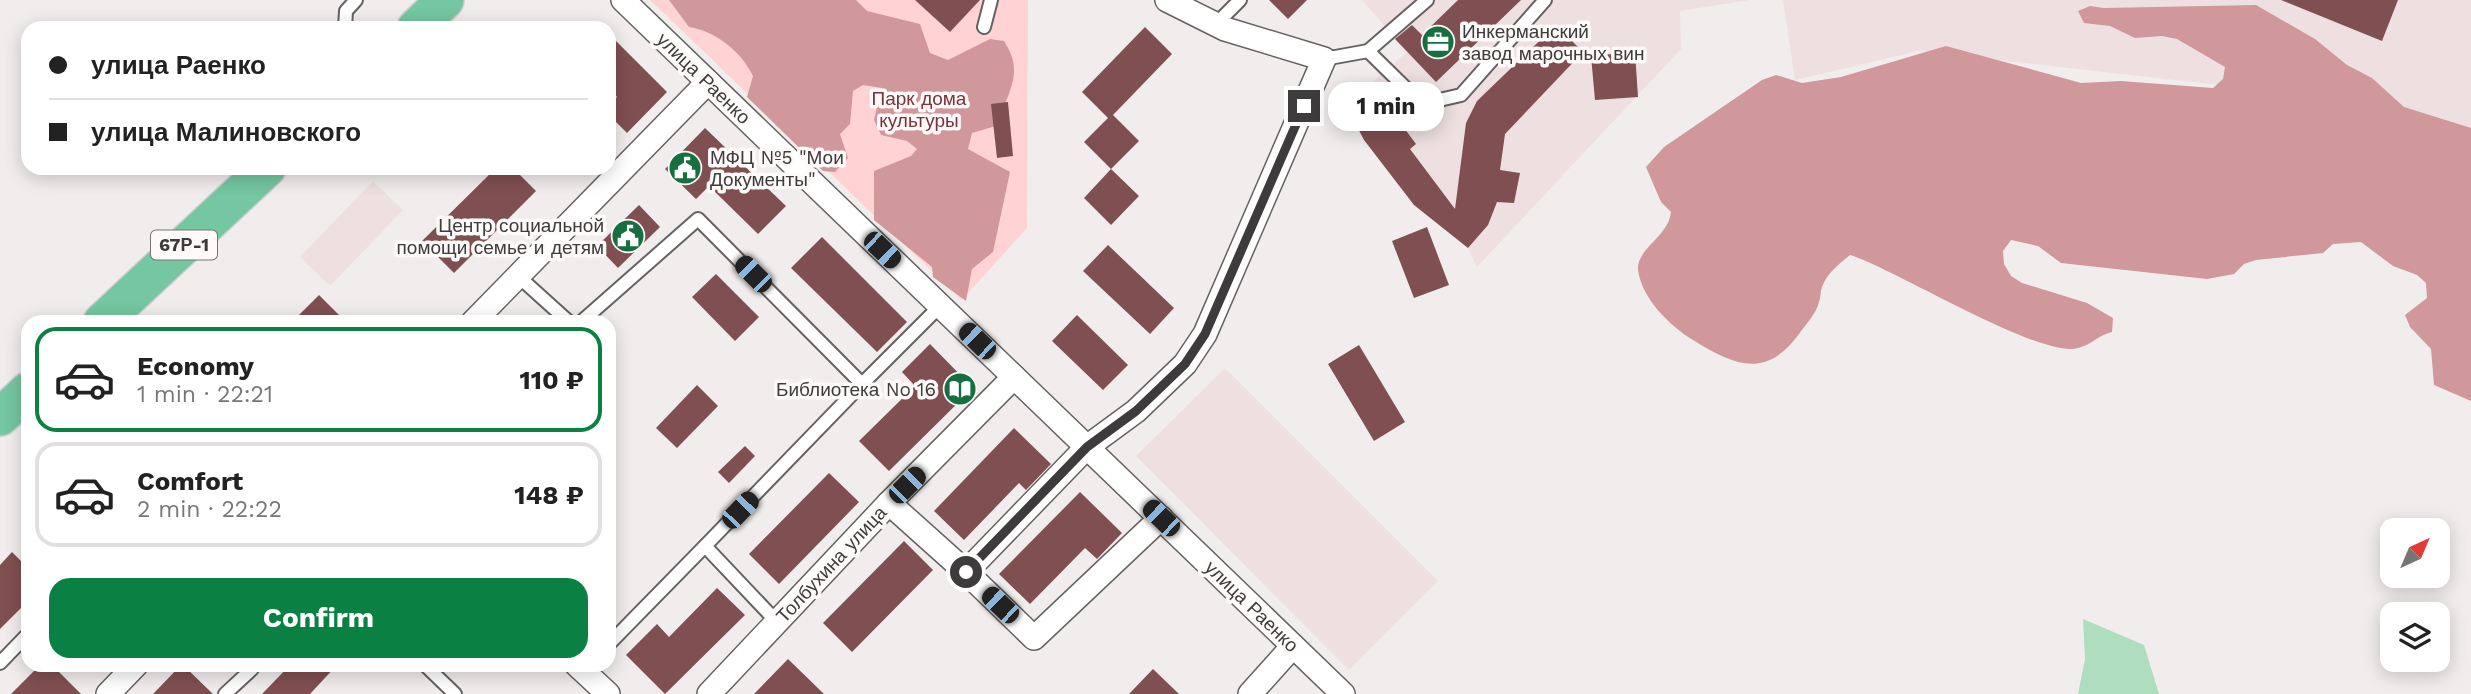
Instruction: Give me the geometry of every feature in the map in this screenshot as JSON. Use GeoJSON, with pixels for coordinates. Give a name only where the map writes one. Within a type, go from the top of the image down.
{"type":"FeatureCollection","features":[{"type":"Feature","properties":{"kind":"main road"},"geometry":{"type":"LineString","coordinates":[[423,21],[445,0]]}},
{"type":"Feature","properties":{"kind":"main road","name":"67Р-1"},"geometry":{"type":"LineString","coordinates":[[110,315],[260,175]]}},
{"type":"Feature","properties":{"kind":"main road"},"geometry":{"type":"LineString","coordinates":[[0,417],[21,398]]}},
{"type":"Feature","properties":{"kind":"street","name":"улица Раенко"},"geometry":{"type":"LineString","coordinates":[[623,0],[1343,694]]}},
{"type":"Feature","properties":{"kind":"street"},"geometry":{"type":"LineString","coordinates":[[966,572],[1087,447],[1136,411],[1185,364],[1205,334],[1324,59],[1216,24],[1167,0]]}},
{"type":"Feature","properties":{"kind":"street"},"geometry":{"type":"LineString","coordinates":[[480,315],[708,82]]}},
{"type":"Feature","properties":{"kind":"street","name":"Толбухина улица"},"geometry":{"type":"LineString","coordinates":[[709,694],[889,503],[1014,377]]}},
{"type":"Feature","properties":{"kind":"street"},"geometry":{"type":"LineString","coordinates":[[889,503],[1034,638],[1161,518]]}},
{"type":"Feature","properties":{"kind":"street"},"geometry":{"type":"LineString","coordinates":[[1250,694],[1293,646]]}},
{"type":"Feature","properties":{"kind":"street"},"geometry":{"type":"LineString","coordinates":[[108,694],[129,672]]}},
{"type":"Feature","properties":{"kind":"street"},"geometry":{"type":"LineString","coordinates":[[588,672],[608,694]]}},
{"type":"Feature","properties":{"kind":"lane"},"geometry":{"type":"LineString","coordinates":[[345,21],[346,10],[356,0]]}},
{"type":"Feature","properties":{"kind":"lane"},"geometry":{"type":"LineString","coordinates":[[984,27],[991,0]]}},
{"type":"Feature","properties":{"kind":"lane"},"geometry":{"type":"LineString","coordinates":[[1216,24],[1240,0]]}},
{"type":"Feature","properties":{"kind":"lane"},"geometry":{"type":"LineString","coordinates":[[1324,59],[1368,51],[1427,0]]}},
{"type":"Feature","properties":{"kind":"lane"},"geometry":{"type":"LineString","coordinates":[[1368,51],[1422,104],[1461,95],[1545,0]]}},
{"type":"Feature","properties":{"kind":"lane"},"geometry":{"type":"LineString","coordinates":[[589,315],[698,219],[862,384]]}},
{"type":"Feature","properties":{"kind":"lane"},"geometry":{"type":"LineString","coordinates":[[518,276],[561,315]]}},
{"type":"Feature","properties":{"kind":"lane"},"geometry":{"type":"LineString","coordinates":[[616,637],[940,306]]}},
{"type":"Feature","properties":{"kind":"lane"},"geometry":{"type":"LineString","coordinates":[[705,546],[777,622]]}},
{"type":"Feature","properties":{"kind":"lane"},"geometry":{"type":"LineString","coordinates":[[0,663],[21,641]]}},
{"type":"Feature","properties":{"kind":"lane"},"geometry":{"type":"LineString","coordinates":[[225,694],[246,672]]}},
{"type":"Feature","properties":{"kind":"lane"},"geometry":{"type":"LineString","coordinates":[[432,672],[455,694]]}},
{"type":"Feature","properties":{"kind":"shaded area","name":"Инкерманский завод марочных вин"},"geometry":{"type":"Polygon","coordinates":[[[1362,0],[1750,0],[1680,11],[1681,49],[1477,267],[1468,248],[1414,205],[1364,140],[1346,105],[1407,52],[1362,0]]]}},
{"type":"Feature","properties":{"kind":"shaded area"},"geometry":{"type":"Polygon","coordinates":[[[1783,0],[2471,0],[2471,129],[2332,98],[1919,51],[1795,80],[1783,0]]]}},
{"type":"Feature","properties":{"kind":"shaded area"},"geometry":{"type":"Polygon","coordinates":[[[373,181],[403,210],[330,286],[300,257],[373,181]]]}},
{"type":"Feature","properties":{"kind":"shaded area"},"geometry":{"type":"Polygon","coordinates":[[[1225,368],[1438,581],[1349,670],[1136,456],[1225,368]]]}},
{"type":"Feature","properties":{"kind":"shaded area"},"geometry":{"type":"Polygon","coordinates":[[[2083,619],[2144,645],[2159,694],[2078,694],[2085,659],[2083,619]]]}},
{"type":"Feature","properties":{"kind":"green space","name":"Парк дома культуры"},"geometry":{"type":"Polygon","coordinates":[[[650,0],[1028,0],[1027,228],[962,300],[650,0]]]}},
{"type":"Feature","properties":{"kind":"green space","name":"Парк дома культуры"},"geometry":{"type":"Polygon","coordinates":[[[669,0],[856,0],[867,11],[920,24],[930,53],[948,60],[990,39],[1004,41],[1010,53],[1014,74],[999,125],[972,133],[968,149],[1010,172],[993,252],[972,269],[966,301],[933,277],[932,267],[874,220],[874,171],[911,156],[917,149],[907,141],[881,135],[874,120],[882,88],[863,85],[853,91],[850,124],[840,134],[848,158],[835,172],[823,171],[747,97],[753,76],[742,58],[718,38],[689,27],[669,0]]]}},
{"type":"Feature","properties":{"kind":"green space"},"geometry":{"type":"Polygon","coordinates":[[[2256,5],[2315,39],[2347,65],[2372,78],[2404,107],[2471,128],[2471,401],[2434,385],[2431,349],[2410,327],[2405,315],[2427,298],[2426,283],[2417,275],[2393,266],[2361,242],[2333,244],[2323,253],[2256,260],[2244,264],[2234,274],[2207,279],[2061,263],[2038,246],[2011,240],[2003,251],[2004,264],[2011,276],[2022,283],[2087,303],[2113,318],[2112,332],[2078,348],[2059,348],[2001,327],[1850,255],[1827,277],[1816,311],[1799,334],[1787,348],[1762,363],[1736,361],[1693,340],[1658,311],[1645,291],[1638,270],[1639,262],[1665,228],[1671,212],[1661,202],[1646,167],[1664,147],[1762,80],[1776,75],[1802,83],[1841,77],[1946,46],[2081,83],[2121,81],[2213,88],[2223,79],[2225,67],[2177,39],[2162,36],[2135,38],[2110,26],[2084,23],[2078,11],[2090,6],[2256,5]]]}},
{"type":"Feature","properties":{"kind":"building"},"geometry":{"type":"Polygon","coordinates":[[[915,0],[980,0],[950,32],[915,0]]]}},
{"type":"Feature","properties":{"kind":"building"},"geometry":{"type":"Polygon","coordinates":[[[1269,0],[1307,0],[1288,19],[1269,0]]]}},
{"type":"Feature","properties":{"kind":"building","name":"Инкерманский завод марочных вин"},"geometry":{"type":"Polygon","coordinates":[[[1458,0],[1521,0],[1436,82],[1395,39],[1412,25],[1422,35],[1458,0]]]}},
{"type":"Feature","properties":{"kind":"building"},"geometry":{"type":"Polygon","coordinates":[[[2281,0],[2398,0],[2382,41],[2281,0]]]}},
{"type":"Feature","properties":{"kind":"building"},"geometry":{"type":"Polygon","coordinates":[[[1556,25],[1583,52],[1505,134],[1500,170],[1520,173],[1514,203],[1497,202],[1488,225],[1468,248],[1414,205],[1364,140],[1346,105],[1372,85],[1416,144],[1410,149],[1455,209],[1466,123],[1477,101],[1556,25]]]}},
{"type":"Feature","properties":{"kind":"building"},"geometry":{"type":"Polygon","coordinates":[[[1145,27],[1172,54],[1113,115],[1139,141],[1111,169],[1084,142],[1108,118],[1082,92],[1145,27]]]}},
{"type":"Feature","properties":{"kind":"building"},"geometry":{"type":"Polygon","coordinates":[[[616,41],[667,92],[627,133],[616,122],[616,41]]]}},
{"type":"Feature","properties":{"kind":"building"},"geometry":{"type":"Polygon","coordinates":[[[1635,52],[1638,97],[1595,100],[1591,56],[1635,52]]]}},
{"type":"Feature","properties":{"kind":"building"},"geometry":{"type":"Polygon","coordinates":[[[1008,102],[1013,156],[997,158],[991,104],[1008,102]]]}},
{"type":"Feature","properties":{"kind":"building"},"geometry":{"type":"Polygon","coordinates":[[[705,128],[786,206],[758,234],[709,186],[696,199],[665,169],[705,128]]]}},
{"type":"Feature","properties":{"kind":"building"},"geometry":{"type":"Polygon","coordinates":[[[1111,169],[1139,196],[1111,225],[1084,198],[1111,169]]]}},
{"type":"Feature","properties":{"kind":"building"},"geometry":{"type":"Polygon","coordinates":[[[489,175],[520,175],[536,191],[454,273],[422,241],[489,175]]]}},
{"type":"Feature","properties":{"kind":"building"},"geometry":{"type":"Polygon","coordinates":[[[639,205],[660,227],[618,268],[597,246],[639,205]]]}},
{"type":"Feature","properties":{"kind":"building"},"geometry":{"type":"Polygon","coordinates":[[[1427,227],[1449,285],[1414,298],[1392,241],[1427,227]]]}},
{"type":"Feature","properties":{"kind":"building"},"geometry":{"type":"Polygon","coordinates":[[[822,237],[907,322],[877,352],[791,268],[822,237]]]}},
{"type":"Feature","properties":{"kind":"building"},"geometry":{"type":"Polygon","coordinates":[[[1108,245],[1174,308],[1150,334],[1083,271],[1108,245]]]}},
{"type":"Feature","properties":{"kind":"building"},"geometry":{"type":"Polygon","coordinates":[[[716,274],[759,317],[735,341],[692,297],[716,274]]]}},
{"type":"Feature","properties":{"kind":"building"},"geometry":{"type":"Polygon","coordinates":[[[319,295],[339,315],[299,315],[319,295]]]}},
{"type":"Feature","properties":{"kind":"building"},"geometry":{"type":"Polygon","coordinates":[[[1077,315],[1128,365],[1103,390],[1052,341],[1077,315]]]}},
{"type":"Feature","properties":{"kind":"building"},"geometry":{"type":"Polygon","coordinates":[[[930,344],[973,388],[889,471],[859,441],[915,386],[902,372],[930,344]]]}},
{"type":"Feature","properties":{"kind":"building"},"geometry":{"type":"Polygon","coordinates":[[[1359,345],[1405,422],[1374,441],[1328,364],[1359,345]]]}},
{"type":"Feature","properties":{"kind":"building"},"geometry":{"type":"Polygon","coordinates":[[[697,385],[718,406],[677,448],[656,428],[697,385]]]}},
{"type":"Feature","properties":{"kind":"building"},"geometry":{"type":"Polygon","coordinates":[[[1014,428],[1051,464],[1026,490],[1019,483],[964,540],[934,511],[1014,428]]]}},
{"type":"Feature","properties":{"kind":"building"},"geometry":{"type":"Polygon","coordinates":[[[745,446],[755,456],[729,483],[718,472],[745,446]]]}},
{"type":"Feature","properties":{"kind":"building"},"geometry":{"type":"Polygon","coordinates":[[[829,473],[859,502],[779,584],[749,554],[829,473]]]}},
{"type":"Feature","properties":{"kind":"building"},"geometry":{"type":"Polygon","coordinates":[[[1080,492],[1122,533],[1097,559],[1085,548],[1030,604],[999,574],[1080,492]]]}},
{"type":"Feature","properties":{"kind":"building"},"geometry":{"type":"Polygon","coordinates":[[[904,541],[933,570],[852,652],[823,623],[904,541]]]}},
{"type":"Feature","properties":{"kind":"building"},"geometry":{"type":"Polygon","coordinates":[[[12,552],[21,561],[21,608],[0,629],[0,565],[12,552]]]}},
{"type":"Feature","properties":{"kind":"building"},"geometry":{"type":"Polygon","coordinates":[[[717,588],[745,615],[665,694],[626,655],[657,624],[669,637],[717,588]]]}},
{"type":"Feature","properties":{"kind":"building"},"geometry":{"type":"Polygon","coordinates":[[[788,659],[824,694],[754,694],[788,659]]]}},
{"type":"Feature","properties":{"kind":"building"},"geometry":{"type":"Polygon","coordinates":[[[1153,669],[1179,694],[1129,694],[1153,669]]]}},
{"type":"Feature","properties":{"kind":"building"},"geometry":{"type":"Polygon","coordinates":[[[33,672],[59,672],[81,694],[11,694],[33,672]]]}},
{"type":"Feature","properties":{"kind":"building"},"geometry":{"type":"Polygon","coordinates":[[[174,672],[190,672],[213,694],[153,694],[174,672]]]}},
{"type":"Feature","properties":{"kind":"building"},"geometry":{"type":"Polygon","coordinates":[[[283,672],[330,672],[310,694],[262,694],[283,672]]]}},
{"type":"Feature","properties":{"kind":"place","name":"Инкерманский завод марочных вин"},"geometry":{"type":"Point","coordinates":[1438,42]}},
{"type":"Feature","properties":{"kind":"place","name":"МФЦ №5 \"Мои Документы\""},"geometry":{"type":"Point","coordinates":[685,168]}},
{"type":"Feature","properties":{"kind":"place","name":"Центр социальной помощи семье и детям"},"geometry":{"type":"Point","coordinates":[628,236]}},
{"type":"Feature","properties":{"kind":"place","name":"Библиотека No 16"},"geometry":{"type":"Point","coordinates":[960,389]}},
{"type":"Feature","properties":{"kind":"route"},"geometry":{"type":"LineString","coordinates":[[966,572],[1087,447],[1136,411],[1185,364],[1205,334],[1304,106]]}}]}
